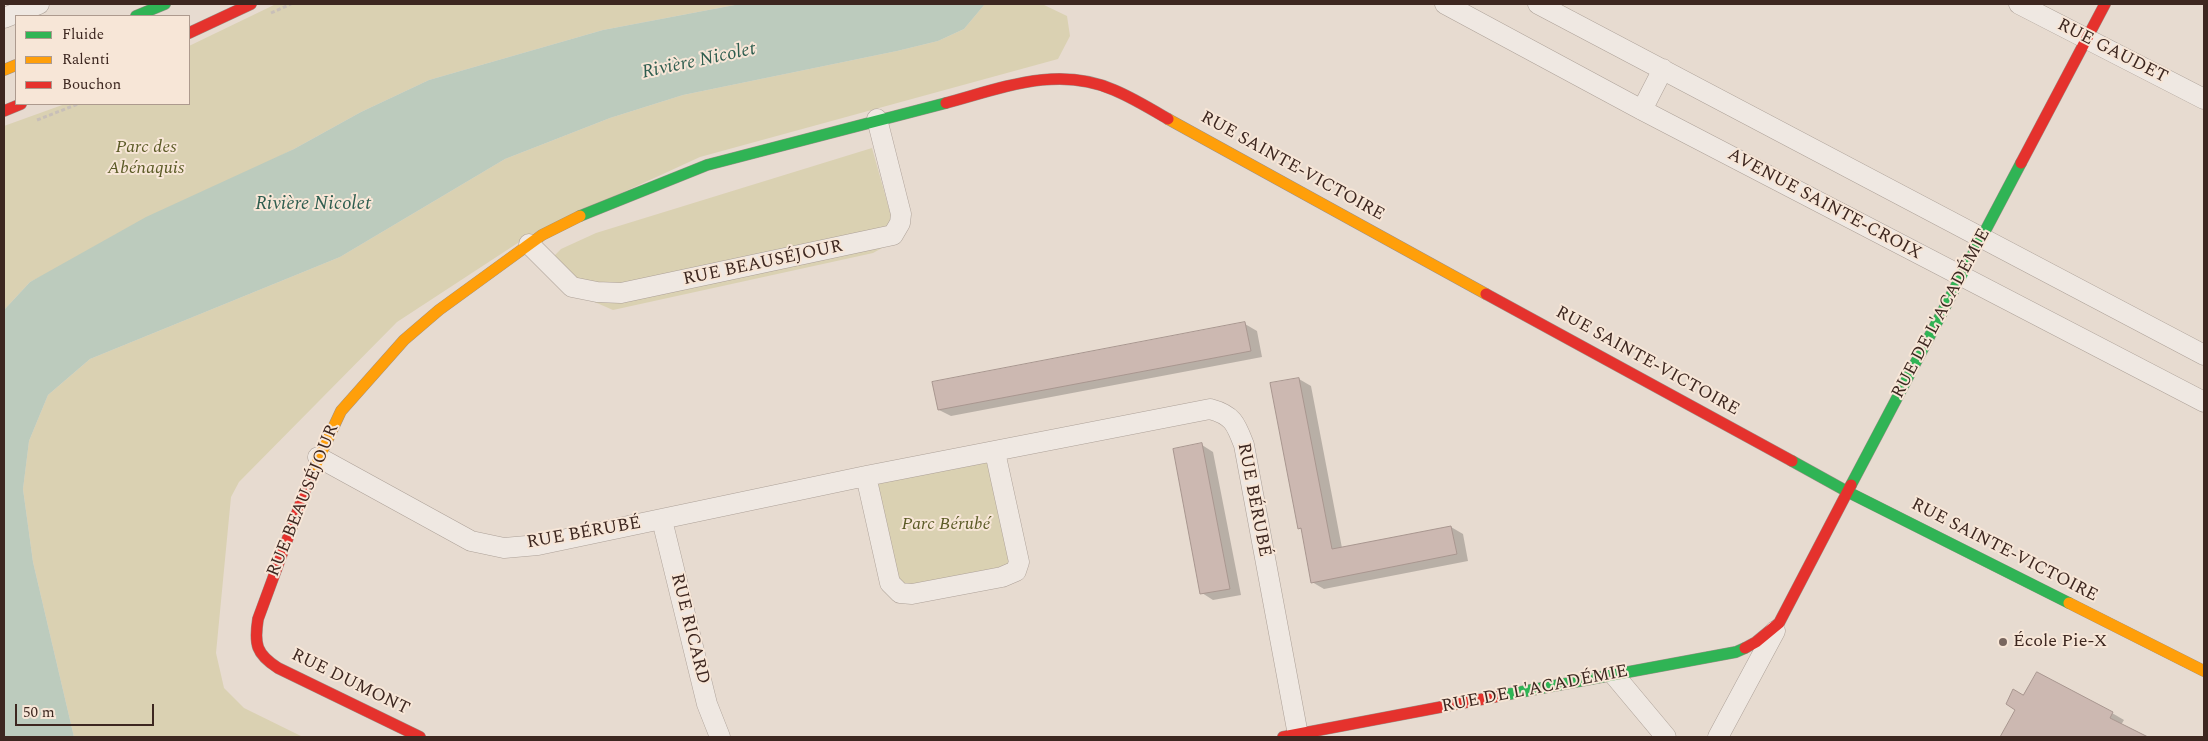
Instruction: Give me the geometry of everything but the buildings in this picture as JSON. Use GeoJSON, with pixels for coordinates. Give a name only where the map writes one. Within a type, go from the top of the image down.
{"type":"FeatureCollection","features":[{"type":"Feature","properties":{"kind":"street"},"geometry":{"type":"LineString","coordinates":[[9,12],[39,4]]}},
{"type":"Feature","properties":{"kind":"street"},"geometry":{"type":"LineString","coordinates":[[138,15],[165,4]]}},
{"type":"Feature","properties":{"kind":"street"},"geometry":{"type":"LineString","coordinates":[[190,32],[251,4]]}},
{"type":"Feature","properties":{"kind":"street","name":"AVENUE SAINTE-CROIX"},"geometry":{"type":"LineString","coordinates":[[1445,4],[1642,110],[2204,402]]}},
{"type":"Feature","properties":{"kind":"street"},"geometry":{"type":"LineString","coordinates":[[1538,4],[2204,355]]}},
{"type":"Feature","properties":{"kind":"street","name":"RUE GAUDET"},"geometry":{"type":"LineString","coordinates":[[2019,4],[2204,99]]}},
{"type":"Feature","properties":{"kind":"street","name":"RUE DE L'ACADÉMIE"},"geometry":{"type":"LineString","coordinates":[[1718,737],[2105,4]]}},
{"type":"Feature","properties":{"kind":"street"},"geometry":{"type":"LineString","coordinates":[[1642,110],[1663,69]]}},
{"type":"Feature","properties":{"kind":"street","name":"RUE BEAUSÉJOUR"},"geometry":{"type":"LineString","coordinates":[[266,660],[260,652],[255,638],[258,620],[318,457],[341,410],[404,340],[469,286],[550,230],[598,208],[707,165],[876,119],[1037,79],[1060,76],[1076,77]]}},
{"type":"Feature","properties":{"kind":"street","name":"RUE SAINTE-VICTOIRE"},"geometry":{"type":"LineString","coordinates":[[1076,77],[1115,90],[1848,492],[2204,671]]}},
{"type":"Feature","properties":{"kind":"street"},"geometry":{"type":"LineString","coordinates":[[4,111],[19,105]]}},
{"type":"Feature","properties":{"kind":"street","name":"RUE BEAUSÉJOUR"},"geometry":{"type":"LineString","coordinates":[[529,244],[572,287],[597,292],[621,293],[893,235],[900,223],[902,214],[876,119]]}},
{"type":"Feature","properties":{"kind":"street","name":"RUE BÉRUBÉ"},"geometry":{"type":"LineString","coordinates":[[318,457],[442,528],[471,542],[504,548],[538,545],[866,476],[1210,409],[1226,413],[1236,426],[1244,446],[1290,736]]}},
{"type":"Feature","properties":{"kind":"street"},"geometry":{"type":"LineString","coordinates":[[866,476],[890,583],[900,593],[912,594],[1002,577],[1016,571],[1019,562],[995,452]]}},
{"type":"Feature","properties":{"kind":"street","name":"RUE RICARD"},"geometry":{"type":"LineString","coordinates":[[662,520],[708,704],[720,737]]}},
{"type":"Feature","properties":{"kind":"street","name":"RUE DE L'ACADÉMIE"},"geometry":{"type":"LineString","coordinates":[[1290,736],[1736,652],[1756,642],[1779,624]]}},
{"type":"Feature","properties":{"kind":"street","name":"RUE DUMONT"},"geometry":{"type":"LineString","coordinates":[[266,660],[420,737]]}},
{"type":"Feature","properties":{"kind":"street"},"geometry":{"type":"LineString","coordinates":[[1615,676],[1666,737]]}},
{"type":"Feature","properties":{"kind":"path"},"geometry":{"type":"LineString","coordinates":[[32,122],[75,105]]}},
{"type":"Feature","properties":{"kind":"green space","name":"Parc des Abénaquis"},"geometry":{"type":"Polygon","coordinates":[[[276,4],[740,4],[603,30],[429,80],[361,112],[294,149],[30,282],[4,310],[4,126],[62,105],[190,105],[190,46],[276,4]]]}},
{"type":"Feature","properties":{"kind":"green space"},"geometry":{"type":"Polygon","coordinates":[[[985,4],[1042,4],[1067,16],[1070,36],[1058,59],[700,157],[530,235],[397,322],[239,482],[231,497],[216,653],[224,688],[244,708],[303,737],[74,737],[33,562],[23,489],[29,441],[48,395],[90,359],[340,257],[505,159],[610,118],[683,95],[938,41],[964,29],[985,4]]]}},
{"type":"Feature","properties":{"kind":"green space"},"geometry":{"type":"Polygon","coordinates":[[[872,148],[895,230],[891,243],[873,253],[613,310],[590,300],[547,263],[561,249],[596,233],[872,148]]]}},
{"type":"Feature","properties":{"kind":"green space","name":"Parc Bérubé"},"geometry":{"type":"Polygon","coordinates":[[[995,452],[1019,562],[900,593],[866,476],[995,452]]]}},
{"type":"Feature","properties":{"kind":"water","name":"Rivière Nicolet"},"geometry":{"type":"Polygon","coordinates":[[[740,4],[985,4],[964,29],[938,41],[683,95],[610,118],[505,159],[340,257],[90,359],[48,395],[29,441],[23,489],[33,562],[74,737],[4,737],[4,310],[30,282],[146,217],[294,149],[361,112],[429,80],[603,30],[740,4]]]}},
{"type":"Feature","properties":{"kind":"traffic: fast"},"geometry":{"type":"LineString","coordinates":[[138,15],[165,4]]}},
{"type":"Feature","properties":{"kind":"traffic: fast"},"geometry":{"type":"LineString","coordinates":[[580,216],[707,165],[946,103]]}},
{"type":"Feature","properties":{"kind":"traffic: fast"},"geometry":{"type":"LineString","coordinates":[[1851,485],[2021,163]]}},
{"type":"Feature","properties":{"kind":"traffic: fast"},"geometry":{"type":"LineString","coordinates":[[1792,461],[1848,492],[2069,603]]}},
{"type":"Feature","properties":{"kind":"traffic: fast"},"geometry":{"type":"LineString","coordinates":[[1499,696],[1736,652],[1745,648]]}},
{"type":"Feature","properties":{"kind":"traffic: slow"},"geometry":{"type":"LineString","coordinates":[[4,70],[15,65]]}},
{"type":"Feature","properties":{"kind":"traffic: slow"},"geometry":{"type":"LineString","coordinates":[[1168,119],[1486,294]]}},
{"type":"Feature","properties":{"kind":"traffic: slow"},"geometry":{"type":"LineString","coordinates":[[311,475],[341,411],[404,340],[439,310],[542,235],[580,216]]}},
{"type":"Feature","properties":{"kind":"traffic: slow"},"geometry":{"type":"LineString","coordinates":[[2069,603],[2204,671]]}},
{"type":"Feature","properties":{"kind":"traffic: jam"},"geometry":{"type":"LineString","coordinates":[[190,33],[251,4]]}},
{"type":"Feature","properties":{"kind":"traffic: jam"},"geometry":{"type":"LineString","coordinates":[[2021,163],[2105,4]]}},
{"type":"Feature","properties":{"kind":"traffic: jam"},"geometry":{"type":"LineString","coordinates":[[946,103],[1009,86],[1051,79],[1072,79],[1114,90],[1168,119]]}},
{"type":"Feature","properties":{"kind":"traffic: jam"},"geometry":{"type":"LineString","coordinates":[[4,111],[19,105]]}},
{"type":"Feature","properties":{"kind":"traffic: jam"},"geometry":{"type":"LineString","coordinates":[[1486,294],[1792,461]]}},
{"type":"Feature","properties":{"kind":"traffic: jam"},"geometry":{"type":"LineString","coordinates":[[311,475],[258,619],[256,635],[258,648],[265,658],[278,668],[420,737]]}},
{"type":"Feature","properties":{"kind":"traffic: jam"},"geometry":{"type":"LineString","coordinates":[[1745,648],[1756,642],[1779,623],[1851,485]]}},
{"type":"Feature","properties":{"kind":"traffic: jam"},"geometry":{"type":"LineString","coordinates":[[1283,737],[1499,696]]}},
{"type":"Feature","properties":{"kind":"place","name":"École Pie-X"},"geometry":{"type":"Point","coordinates":[2003,642]}}]}
